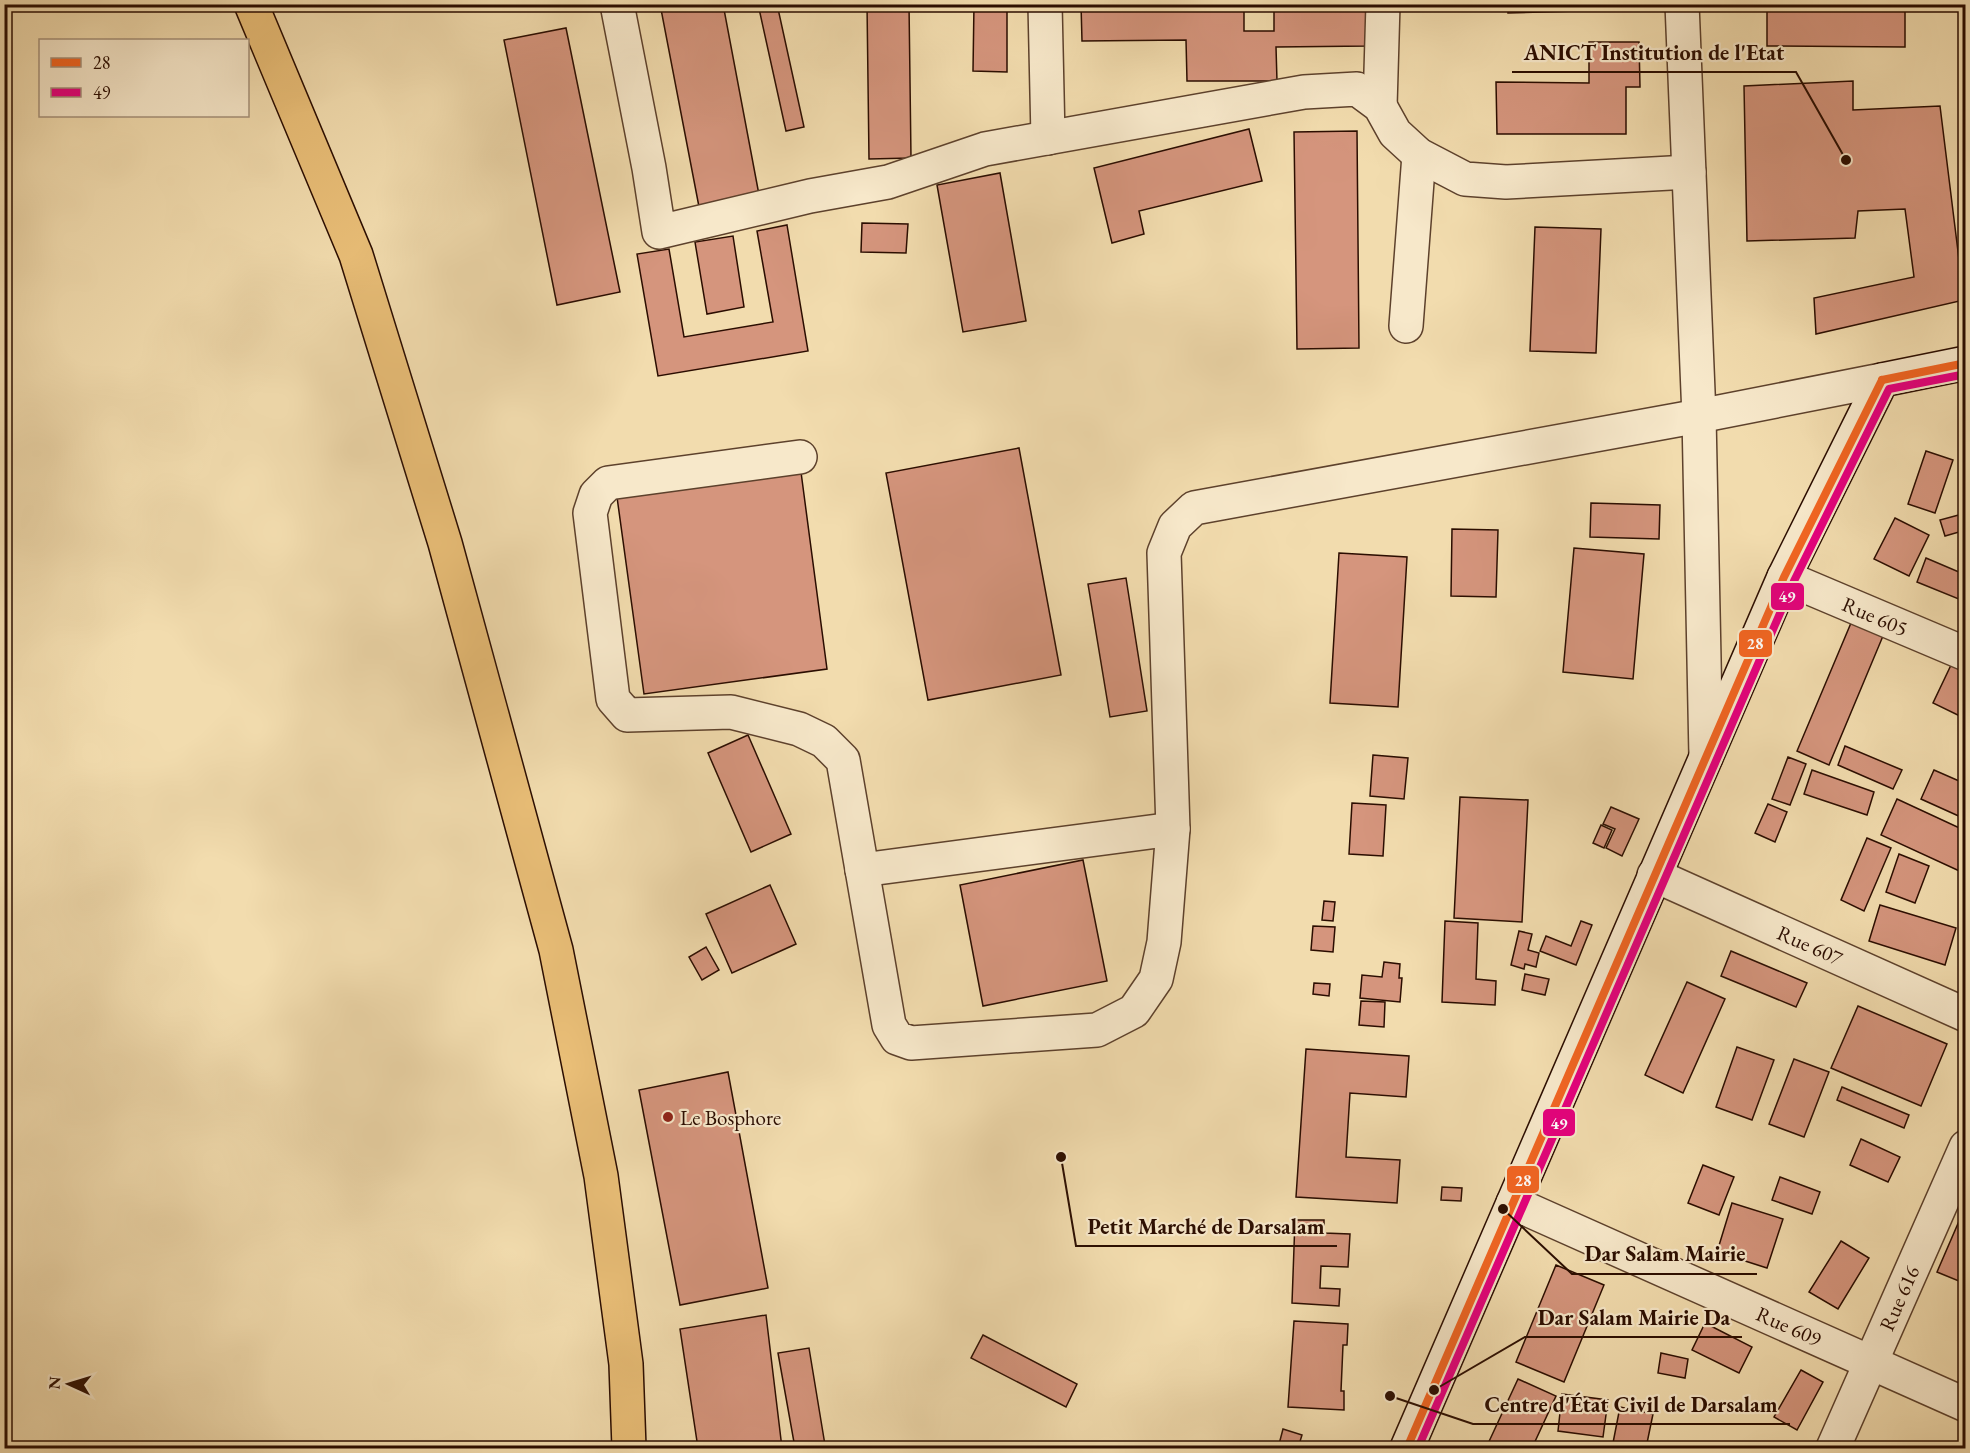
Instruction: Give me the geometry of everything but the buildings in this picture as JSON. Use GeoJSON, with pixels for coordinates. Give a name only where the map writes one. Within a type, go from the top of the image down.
{"type":"FeatureCollection","features":[{"type":"Feature","properties":{"kind":"highway"},"geometry":{"type":"LineString","coordinates":[[251,4],[356,255],[445,543],[556,950],[601,1176],[626,1364],[629,1449]]}},
{"type":"Feature","properties":{"kind":"street"},"geometry":{"type":"LineString","coordinates":[[617,4],[659,232],[810,196],[888,182],[985,149],[1304,92],[1357,89],[1380,106],[1395,133],[1419,155],[1465,179],[1496,181],[1689,172]]}},
{"type":"Feature","properties":{"kind":"street"},"geometry":{"type":"LineString","coordinates":[[1045,4],[1048,138]]}},
{"type":"Feature","properties":{"kind":"street"},"geometry":{"type":"LineString","coordinates":[[1380,106],[1383,4]]}},
{"type":"Feature","properties":{"kind":"street"},"geometry":{"type":"LineString","coordinates":[[1682,4],[1699,416],[1706,757]]}},
{"type":"Feature","properties":{"kind":"street"},"geometry":{"type":"LineString","coordinates":[[1406,326],[1419,155]]}},
{"type":"Feature","properties":{"kind":"street"},"geometry":{"type":"LineString","coordinates":[[800,457],[608,483],[596,495],[590,513],[613,699],[627,715],[731,712],[799,729],[824,741],[843,759],[889,1025],[897,1038],[911,1043],[1097,1030],[1134,1011],[1156,979],[1164,942],[1173,829],[1164,553],[1175,526],[1194,508],[1699,416],[1965,363]]}},
{"type":"Feature","properties":{"kind":"street"},"geometry":{"type":"LineString","coordinates":[[1407,1449],[1784,577],[1882,380]]}},
{"type":"Feature","properties":{"kind":"street","name":"Rue 605"},"geometry":{"type":"LineString","coordinates":[[1784,577],[1965,654]]}},
{"type":"Feature","properties":{"kind":"street"},"geometry":{"type":"LineString","coordinates":[[862,870],[1173,829]]}},
{"type":"Feature","properties":{"kind":"street","name":"Rue 607"},"geometry":{"type":"LineString","coordinates":[[1654,875],[1965,1015]]}},
{"type":"Feature","properties":{"kind":"street","name":"Rue 616"},"geometry":{"type":"LineString","coordinates":[[1833,1449],[1965,1147]]}},
{"type":"Feature","properties":{"kind":"street","name":"Rue 609"},"geometry":{"type":"LineString","coordinates":[[1513,1203],[1965,1405]]}},
{"type":"Feature","properties":{"kind":"transit line","name":"28"},"geometry":{"type":"LineString","coordinates":[[1882,380],[1966,363]]}},
{"type":"Feature","properties":{"kind":"transit line","name":"49"},"geometry":{"type":"LineString","coordinates":[[1418,1448],[1794,581],[1889,389],[1966,374]]}},
{"type":"Feature","properties":{"kind":"transit line","name":"28"},"geometry":{"type":"LineString","coordinates":[[1407,1448],[1784,577],[1882,380]]}},
{"type":"Feature","properties":{"kind":"place","name":"ANICT Institution de l'Etat"},"geometry":{"type":"Point","coordinates":[1846,160]}},
{"type":"Feature","properties":{"kind":"place","name":"Le Bosphore"},"geometry":{"type":"Point","coordinates":[668,1117]}},
{"type":"Feature","properties":{"kind":"place","name":"Petit Marché de Darsalam"},"geometry":{"type":"Point","coordinates":[1061,1157]}},
{"type":"Feature","properties":{"kind":"place","name":"Dar Salam Mairie"},"geometry":{"type":"Point","coordinates":[1503,1209]}},
{"type":"Feature","properties":{"kind":"place","name":"Dar Salam Mairie Da"},"geometry":{"type":"Point","coordinates":[1434,1390]}},
{"type":"Feature","properties":{"kind":"place","name":"Centre d'État Civil de Darsalam"},"geometry":{"type":"Point","coordinates":[1390,1396]}}]}
